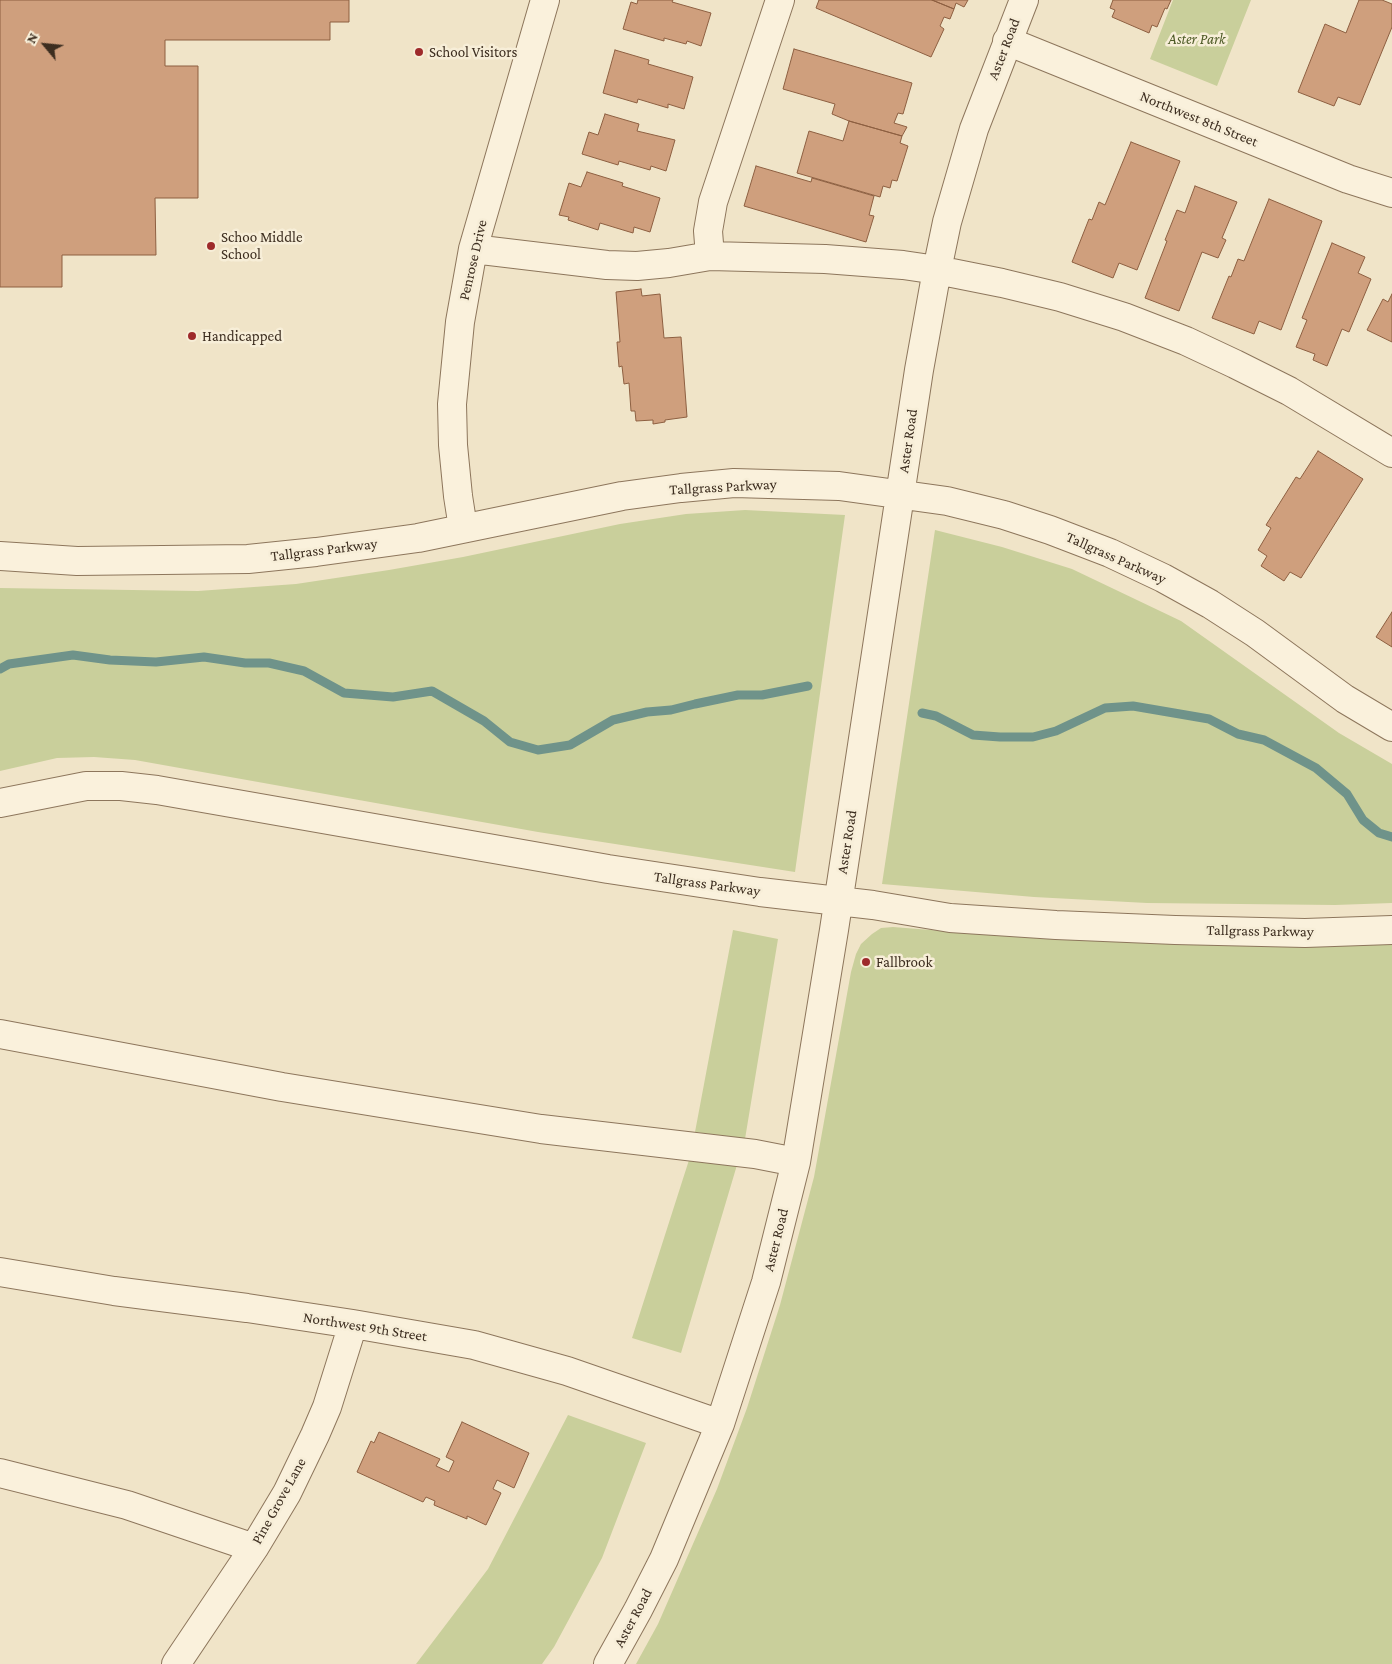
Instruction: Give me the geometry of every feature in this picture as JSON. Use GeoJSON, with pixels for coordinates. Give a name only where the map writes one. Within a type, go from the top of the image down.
{"type":"FeatureCollection","features":[{"type":"Feature","properties":{"kind":"street","name":"Penrose Drive"},"geometry":{"type":"LineString","coordinates":[[464,528],[458,496],[452,404],[460,322],[473,249],[545,0]]}},
{"type":"Feature","properties":{"kind":"street"},"geometry":{"type":"LineString","coordinates":[[710,256],[708,231],[714,202],[780,0]]}},
{"type":"Feature","properties":{"kind":"street","name":"Aster Road"},"geometry":{"type":"LineString","coordinates":[[608,1664],[664,1559],[720,1424],[766,1282],[796,1162],[919,370],[937,270],[947,222],[974,129],[1024,0]]}},
{"type":"Feature","properties":{"kind":"street","name":"Northwest 8th Street"},"geometry":{"type":"LineString","coordinates":[[1008,41],[1348,179],[1392,193]]}},
{"type":"Feature","properties":{"kind":"street"},"geometry":{"type":"LineString","coordinates":[[473,249],[607,265],[637,266],[710,256],[824,259],[903,265],[1002,283],[1060,297],[1124,317],[1186,341],[1289,392],[1392,453]]}},
{"type":"Feature","properties":{"kind":"street","name":"Tallgrass Parkway"},"geometry":{"type":"LineString","coordinates":[[0,556],[77,560],[248,559],[394,542],[443,534],[464,528],[622,496],[681,488],[734,483],[838,486],[938,499],[1004,515],[1110,552],[1210,604],[1255,633],[1345,699],[1392,727]]}},
{"type":"Feature","properties":{"kind":"street","name":"Tallgrass Parkway"},"geometry":{"type":"LineString","coordinates":[[0,803],[86,786],[121,786],[157,790],[608,869],[950,918],[1175,930],[1305,933],[1392,930]]}},
{"type":"Feature","properties":{"kind":"street"},"geometry":{"type":"LineString","coordinates":[[0,1034],[282,1087],[541,1129],[755,1154],[796,1162]]}},
{"type":"Feature","properties":{"kind":"street","name":"Northwest 9th Street"},"geometry":{"type":"LineString","coordinates":[[0,1272],[114,1291],[353,1324],[474,1345],[558,1368],[720,1424]]}},
{"type":"Feature","properties":{"kind":"street","name":"Pine Grove Lane"},"geometry":{"type":"LineString","coordinates":[[176,1664],[254,1548],[286,1493],[327,1407],[353,1324]]}},
{"type":"Feature","properties":{"kind":"street"},"geometry":{"type":"LineString","coordinates":[[0,1473],[127,1504],[254,1548]]}},
{"type":"Feature","properties":{"kind":"green space","name":"Aster Park"},"geometry":{"type":"Polygon","coordinates":[[[1173,0],[1251,0],[1217,86],[1150,59],[1173,0]]]}},
{"type":"Feature","properties":{"kind":"green space"},"geometry":{"type":"Polygon","coordinates":[[[745,510],[845,515],[795,872],[538,832],[135,760],[94,757],[57,758],[0,771],[0,588],[198,591],[296,584],[463,557],[620,524],[686,514],[745,510]]]}},
{"type":"Feature","properties":{"kind":"green space"},"geometry":{"type":"Polygon","coordinates":[[[935,530],[1002,547],[1072,569],[1181,621],[1339,733],[1392,764],[1392,903],[1335,905],[1147,903],[1034,897],[882,884],[935,530]]]}},
{"type":"Feature","properties":{"kind":"green space"},"geometry":{"type":"Polygon","coordinates":[[[893,927],[1033,938],[1259,946],[1392,944],[1392,1664],[636,1664],[658,1624],[717,1489],[747,1408],[780,1305],[814,1177],[851,972],[856,954],[861,944],[872,934],[881,928],[893,927]]]}},
{"type":"Feature","properties":{"kind":"green space"},"geometry":{"type":"Polygon","coordinates":[[[733,930],[778,939],[745,1139],[695,1132],[733,930]]]}},
{"type":"Feature","properties":{"kind":"green space"},"geometry":{"type":"Polygon","coordinates":[[[689,1160],[737,1165],[681,1353],[632,1338],[689,1160]]]}},
{"type":"Feature","properties":{"kind":"green space"},"geometry":{"type":"Polygon","coordinates":[[[568,1415],[646,1443],[602,1558],[554,1647],[542,1664],[416,1664],[488,1569],[568,1415]]]}},
{"type":"Feature","properties":{"kind":"building","name":"Schoo Middle School"},"geometry":{"type":"Polygon","coordinates":[[[0,0],[349,0],[349,22],[330,22],[330,40],[165,40],[165,66],[198,66],[198,198],[155,198],[156,255],[62,255],[62,287],[0,287],[0,0]]]}},
{"type":"Feature","properties":{"kind":"building"},"geometry":{"type":"Polygon","coordinates":[[[638,0],[673,0],[672,2],[711,13],[701,46],[687,41],[686,44],[664,38],[664,41],[623,29],[631,2],[637,4],[638,0]]]}},
{"type":"Feature","properties":{"kind":"building"},"geometry":{"type":"Polygon","coordinates":[[[819,0],[932,0],[954,9],[950,19],[944,17],[940,26],[944,29],[931,57],[816,8],[819,0]]]}},
{"type":"Feature","properties":{"kind":"building"},"geometry":{"type":"Polygon","coordinates":[[[932,0],[968,0],[964,7],[956,3],[954,9],[932,0]]]}},
{"type":"Feature","properties":{"kind":"building"},"geometry":{"type":"Polygon","coordinates":[[[1113,0],[1171,0],[1167,9],[1165,8],[1157,27],[1152,25],[1149,33],[1112,17],[1115,10],[1110,8],[1113,0]]]}},
{"type":"Feature","properties":{"kind":"building"},"geometry":{"type":"Polygon","coordinates":[[[1359,0],[1382,0],[1392,4],[1392,27],[1360,105],[1338,97],[1334,106],[1298,92],[1325,24],[1346,33],[1359,0]]]}},
{"type":"Feature","properties":{"kind":"building"},"geometry":{"type":"Polygon","coordinates":[[[794,49],[912,83],[903,114],[898,113],[894,123],[907,127],[902,136],[849,121],[832,114],[835,104],[783,89],[794,49]]]}},
{"type":"Feature","properties":{"kind":"building"},"geometry":{"type":"Polygon","coordinates":[[[615,50],[649,60],[648,64],[693,77],[684,109],[668,104],[668,108],[638,99],[637,103],[603,93],[615,50]]]}},
{"type":"Feature","properties":{"kind":"building"},"geometry":{"type":"Polygon","coordinates":[[[605,114],[639,124],[637,131],[675,140],[666,171],[651,166],[650,170],[619,161],[618,165],[582,154],[589,132],[598,135],[605,114]]]}},
{"type":"Feature","properties":{"kind":"building"},"geometry":{"type":"Polygon","coordinates":[[[849,121],[902,136],[900,143],[908,146],[897,181],[892,180],[890,188],[883,186],[880,197],[797,173],[809,131],[843,141],[849,121]]]}},
{"type":"Feature","properties":{"kind":"building"},"geometry":{"type":"Polygon","coordinates":[[[1131,142],[1180,161],[1137,270],[1119,263],[1113,278],[1072,262],[1089,219],[1092,220],[1099,202],[1105,205],[1131,142]]]}},
{"type":"Feature","properties":{"kind":"building"},"geometry":{"type":"Polygon","coordinates":[[[756,166],[811,182],[812,178],[874,196],[869,215],[874,216],[866,242],[744,206],[756,166]]]}},
{"type":"Feature","properties":{"kind":"building"},"geometry":{"type":"Polygon","coordinates":[[[587,172],[623,183],[622,186],[660,198],[650,232],[634,227],[633,233],[600,223],[598,230],[568,220],[569,217],[559,215],[569,183],[581,187],[587,172]]]}},
{"type":"Feature","properties":{"kind":"building"},"geometry":{"type":"Polygon","coordinates":[[[1195,186],[1237,202],[1222,238],[1226,240],[1218,258],[1202,252],[1179,311],[1145,298],[1177,210],[1185,213],[1195,186]]]}},
{"type":"Feature","properties":{"kind":"building"},"geometry":{"type":"Polygon","coordinates":[[[1269,199],[1322,221],[1281,330],[1259,321],[1254,334],[1212,318],[1238,259],[1244,261],[1269,199]]]}},
{"type":"Feature","properties":{"kind":"building"},"geometry":{"type":"Polygon","coordinates":[[[1332,243],[1365,257],[1358,273],[1371,279],[1349,332],[1342,329],[1327,366],[1313,360],[1315,354],[1296,347],[1307,320],[1302,318],[1332,243]]]}},
{"type":"Feature","properties":{"kind":"building"},"geometry":{"type":"Polygon","coordinates":[[[641,289],[642,296],[660,294],[664,338],[681,337],[687,417],[653,424],[653,420],[636,421],[635,411],[631,411],[629,383],[624,384],[622,366],[619,367],[617,342],[620,342],[616,292],[641,289]]]}},
{"type":"Feature","properties":{"kind":"building"},"geometry":{"type":"Polygon","coordinates":[[[1392,294],[1392,342],[1367,330],[1383,299],[1388,302],[1392,294]]]}},
{"type":"Feature","properties":{"kind":"building"},"geometry":{"type":"Polygon","coordinates":[[[1318,451],[1363,479],[1301,578],[1290,572],[1284,581],[1261,566],[1267,556],[1258,550],[1271,528],[1266,525],[1296,477],[1300,479],[1318,451]]]}},
{"type":"Feature","properties":{"kind":"building"},"geometry":{"type":"Polygon","coordinates":[[[1392,612],[1392,647],[1376,637],[1392,612]]]}},
{"type":"Feature","properties":{"kind":"building"},"geometry":{"type":"Polygon","coordinates":[[[462,1422],[529,1453],[514,1488],[497,1480],[493,1489],[501,1493],[486,1525],[467,1516],[467,1519],[434,1505],[435,1501],[426,1497],[423,1502],[357,1472],[371,1441],[374,1443],[379,1432],[440,1459],[436,1466],[449,1472],[454,1461],[446,1457],[462,1422]]]}},
{"type":"Feature","properties":{"kind":"waterway"},"geometry":{"type":"LineString","coordinates":[[0,669],[9,664],[73,655],[110,660],[156,662],[204,657],[245,663],[269,663],[304,671],[344,693],[393,697],[432,691],[484,721],[510,742],[538,750],[570,745],[613,720],[647,712],[671,710],[738,695],[762,695],[808,686]]}},
{"type":"Feature","properties":{"kind":"waterway"},"geometry":{"type":"LineString","coordinates":[[922,713],[936,716],[973,735],[1000,737],[1033,737],[1056,731],[1105,708],[1133,706],[1209,719],[1238,734],[1264,740],[1316,768],[1347,794],[1363,820],[1379,833],[1392,837]]}},
{"type":"Feature","properties":{"kind":"place","name":"School Visitors"},"geometry":{"type":"Point","coordinates":[419,52]}},
{"type":"Feature","properties":{"kind":"place","name":"Schoo Middle School"},"geometry":{"type":"Point","coordinates":[211,246]}},
{"type":"Feature","properties":{"kind":"place","name":"Handicapped"},"geometry":{"type":"Point","coordinates":[192,336]}},
{"type":"Feature","properties":{"kind":"place","name":"Fallbrook"},"geometry":{"type":"Point","coordinates":[866,962]}}]}
